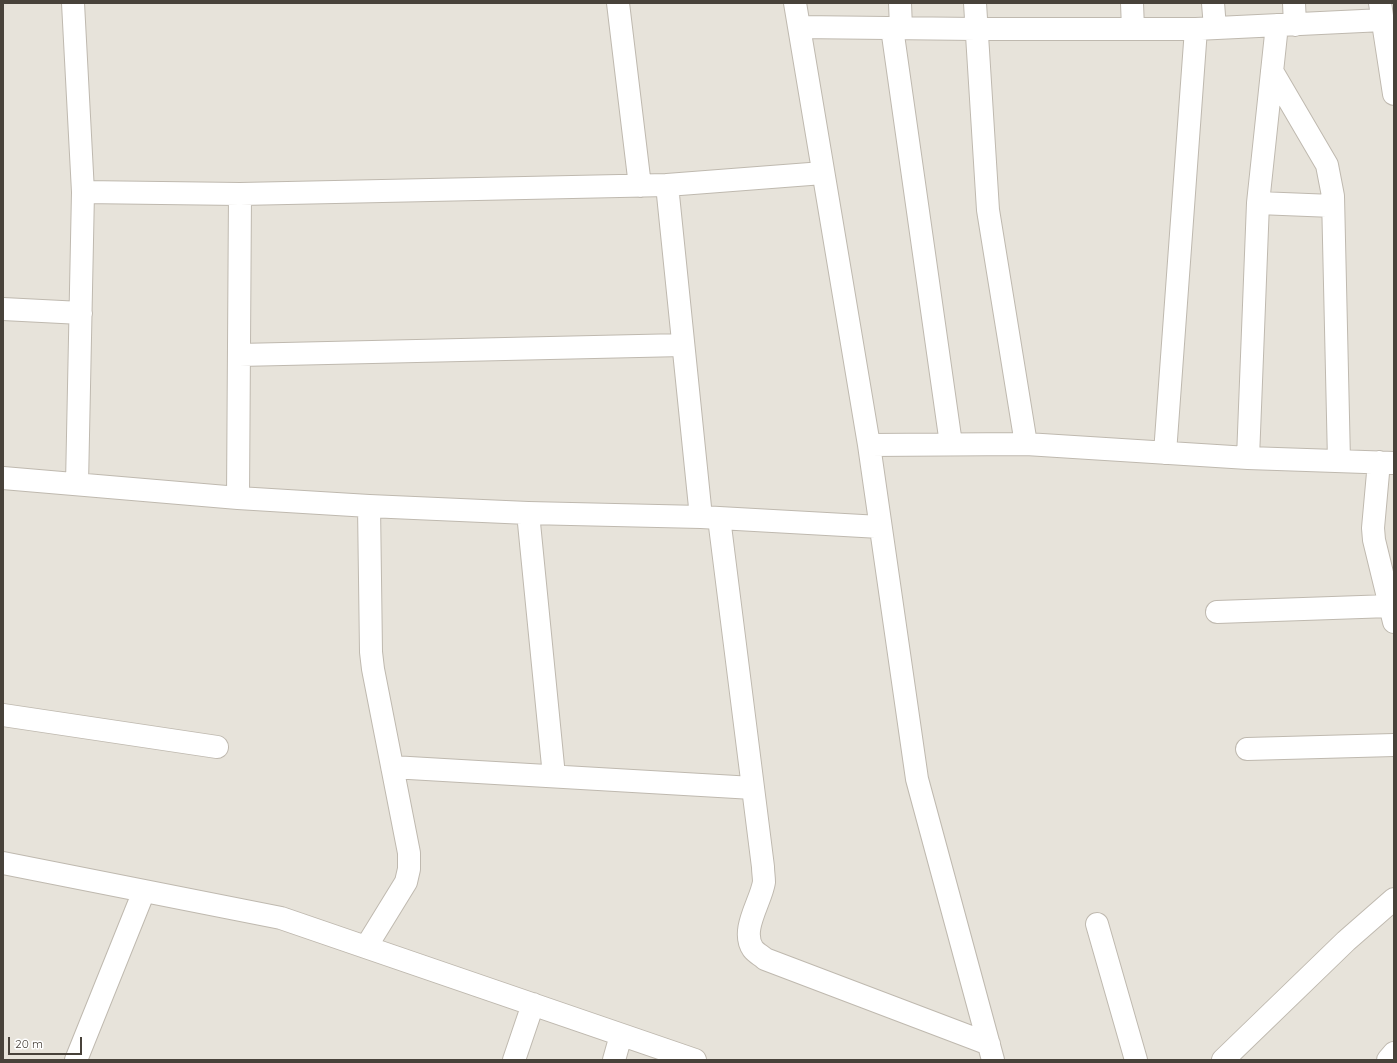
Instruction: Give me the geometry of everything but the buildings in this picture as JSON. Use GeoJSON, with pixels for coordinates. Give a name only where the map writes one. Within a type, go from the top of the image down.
{"type":"FeatureCollection","features":[{"type":"Feature","properties":{"kind":"street"},"geometry":{"type":"LineString","coordinates":[[73,3],[83,192],[77,484]]}},
{"type":"Feature","properties":{"kind":"street"},"geometry":{"type":"LineString","coordinates":[[618,3],[640,186]]}},
{"type":"Feature","properties":{"kind":"street"},"geometry":{"type":"LineString","coordinates":[[795,3],[869,444],[917,780],[991,1052]]}},
{"type":"Feature","properties":{"kind":"street"},"geometry":{"type":"LineString","coordinates":[[900,3],[897,28],[951,444]]}},
{"type":"Feature","properties":{"kind":"street"},"geometry":{"type":"LineString","coordinates":[[975,3],[988,210],[1026,444]]}},
{"type":"Feature","properties":{"kind":"street"},"geometry":{"type":"LineString","coordinates":[[1132,3],[1133,29]]}},
{"type":"Feature","properties":{"kind":"street"},"geometry":{"type":"LineString","coordinates":[[1165,453],[1206,28],[1213,3]]}},
{"type":"Feature","properties":{"kind":"street"},"geometry":{"type":"LineString","coordinates":[[1248,458],[1258,203],[1272,71],[1294,3]]}},
{"type":"Feature","properties":{"kind":"street"},"geometry":{"type":"LineString","coordinates":[[799,27],[976,29],[1206,28],[1286,25],[1382,11],[1394,94]]}},
{"type":"Feature","properties":{"kind":"street"},"geometry":{"type":"LineString","coordinates":[[1272,71],[1327,165],[1331,185],[1333,206],[1339,461]]}},
{"type":"Feature","properties":{"kind":"street"},"geometry":{"type":"LineString","coordinates":[[83,192],[240,194],[640,186],[823,173]]}},
{"type":"Feature","properties":{"kind":"street"},"geometry":{"type":"LineString","coordinates":[[667,185],[683,345],[753,788],[764,882],[760,898],[749,927],[748,938],[753,949],[766,959],[991,1052]]}},
{"type":"Feature","properties":{"kind":"street"},"geometry":{"type":"LineString","coordinates":[[238,498],[240,194]]}},
{"type":"Feature","properties":{"kind":"street"},"geometry":{"type":"LineString","coordinates":[[1258,203],[1333,206]]}},
{"type":"Feature","properties":{"kind":"street"},"geometry":{"type":"LineString","coordinates":[[3,310],[80,313]]}},
{"type":"Feature","properties":{"kind":"street"},"geometry":{"type":"LineString","coordinates":[[239,355],[683,345]]}},
{"type":"Feature","properties":{"kind":"street"},"geometry":{"type":"LineString","coordinates":[[869,444],[1026,444],[1248,458],[1386,462],[1373,528],[1374,540],[1392,614],[1217,612]]}},
{"type":"Feature","properties":{"kind":"street"},"geometry":{"type":"LineString","coordinates":[[3,478],[238,498],[369,506],[528,513],[710,518],[880,527]]}},
{"type":"Feature","properties":{"kind":"street"},"geometry":{"type":"LineString","coordinates":[[366,947],[406,882],[409,869],[409,853],[372,663],[369,506]]}},
{"type":"Feature","properties":{"kind":"street"},"geometry":{"type":"LineString","coordinates":[[528,513],[554,776]]}},
{"type":"Feature","properties":{"kind":"street"},"geometry":{"type":"LineString","coordinates":[[3,715],[217,747]]}},
{"type":"Feature","properties":{"kind":"street"},"geometry":{"type":"LineString","coordinates":[[1247,749],[1394,745]]}},
{"type":"Feature","properties":{"kind":"street"},"geometry":{"type":"LineString","coordinates":[[392,767],[753,788]]}},
{"type":"Feature","properties":{"kind":"street"},"geometry":{"type":"LineString","coordinates":[[3,864],[281,918],[695,1060]]}},
{"type":"Feature","properties":{"kind":"street"},"geometry":{"type":"LineString","coordinates":[[76,1060],[144,891]]}},
{"type":"Feature","properties":{"kind":"street"},"geometry":{"type":"LineString","coordinates":[[1223,1060],[1346,941],[1394,899]]}},
{"type":"Feature","properties":{"kind":"street"},"geometry":{"type":"LineString","coordinates":[[1097,924],[1136,1060]]}},
{"type":"Feature","properties":{"kind":"street"},"geometry":{"type":"LineString","coordinates":[[514,1060],[533,1004]]}},
{"type":"Feature","properties":{"kind":"street"},"geometry":{"type":"LineString","coordinates":[[614,1060],[621,1035]]}},
{"type":"Feature","properties":{"kind":"street"},"geometry":{"type":"LineString","coordinates":[[1388,1060],[1394,1053]]}},
{"type":"Feature","properties":{"kind":"shaded area"},"geometry":{"type":"Polygon","coordinates":[[[3,3],[1394,3],[1394,1060],[3,1060],[3,3]]]}}]}
